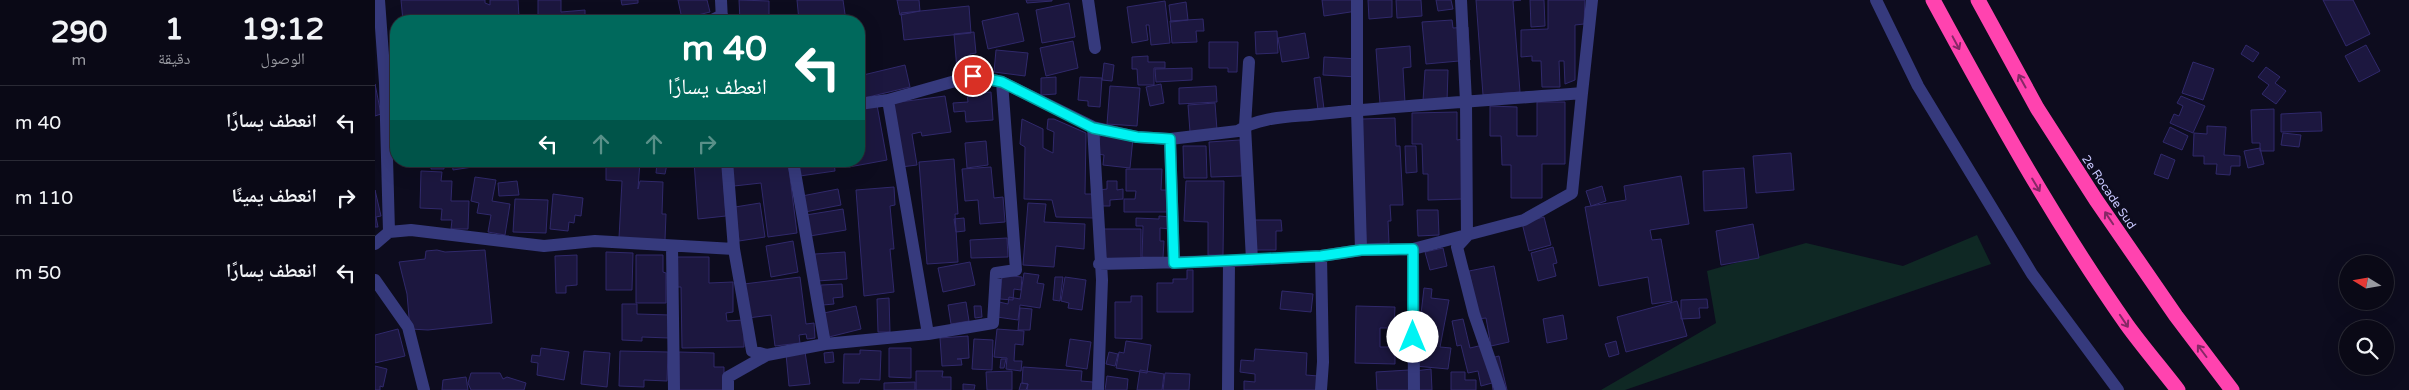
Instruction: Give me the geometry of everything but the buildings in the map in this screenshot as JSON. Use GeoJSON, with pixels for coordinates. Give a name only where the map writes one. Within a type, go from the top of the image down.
{"type":"FeatureCollection","features":[{"type":"Feature","properties":{"kind":"highway"},"geometry":{"type":"LineString","coordinates":[[1933,0],[2004,132],[2043,196],[2128,326],[2178,390]]}},
{"type":"Feature","properties":{"kind":"highway","name":"2e Rocade Sud"},"geometry":{"type":"LineString","coordinates":[[1978,0],[2037,108],[2096,200],[2176,316],[2232,390]]}},
{"type":"Feature","properties":{"kind":"street"},"geometry":{"type":"LineString","coordinates":[[379,0],[390,75]]}},
{"type":"Feature","properties":{"kind":"street"},"geometry":{"type":"LineString","coordinates":[[721,0],[722,15]]}},
{"type":"Feature","properties":{"kind":"street"},"geometry":{"type":"LineString","coordinates":[[1088,0],[1095,48]]}},
{"type":"Feature","properties":{"kind":"street"},"geometry":{"type":"LineString","coordinates":[[1357,0],[1357,110],[1361,250]]}},
{"type":"Feature","properties":{"kind":"street"},"geometry":{"type":"LineString","coordinates":[[1461,0],[1467,102],[1467,236],[1457,247],[1474,314],[1500,389]]}},
{"type":"Feature","properties":{"kind":"street"},"geometry":{"type":"LineString","coordinates":[[1099,264],[1252,260],[1321,256],[1361,250],[1413,249],[1524,220],[1572,192],[1593,0]]}},
{"type":"Feature","properties":{"kind":"street"},"geometry":{"type":"LineString","coordinates":[[1876,0],[1918,86],[2032,274],[2119,390]]}},
{"type":"Feature","properties":{"kind":"street"},"geometry":{"type":"LineString","coordinates":[[1249,62],[1245,126],[1252,260]]}},
{"type":"Feature","properties":{"kind":"street"},"geometry":{"type":"LineString","coordinates":[[865,103],[888,100],[973,76],[1002,82],[1093,128],[1137,137],[1170,139],[1238,131],[1245,126],[1276,119],[1357,110],[1582,93]]}},
{"type":"Feature","properties":{"kind":"street"},"geometry":{"type":"LineString","coordinates":[[727,390],[728,377],[767,355],[825,344],[927,334],[993,323],[996,273],[1016,270],[1002,82]]}},
{"type":"Feature","properties":{"kind":"street"},"geometry":{"type":"LineString","coordinates":[[888,100],[927,334]]}},
{"type":"Feature","properties":{"kind":"street"},"geometry":{"type":"LineString","coordinates":[[1093,128],[1099,264],[1102,280],[1099,390]]}},
{"type":"Feature","properties":{"kind":"street"},"geometry":{"type":"LineString","coordinates":[[1170,139],[1174,263]]}},
{"type":"Feature","properties":{"kind":"street"},"geometry":{"type":"LineString","coordinates":[[389,232],[390,157]]}},
{"type":"Feature","properties":{"kind":"street"},"geometry":{"type":"LineString","coordinates":[[727,167],[734,249],[752,351],[767,355]]}},
{"type":"Feature","properties":{"kind":"street"},"geometry":{"type":"LineString","coordinates":[[794,167],[825,344]]}},
{"type":"Feature","properties":{"kind":"street"},"geometry":{"type":"LineString","coordinates":[[375,244],[389,232],[411,230],[544,246],[595,241],[734,249]]}},
{"type":"Feature","properties":{"kind":"street"},"geometry":{"type":"LineString","coordinates":[[672,246],[674,390]]}},
{"type":"Feature","properties":{"kind":"street"},"geometry":{"type":"LineString","coordinates":[[1413,249],[1414,390]]}},
{"type":"Feature","properties":{"kind":"street"},"geometry":{"type":"LineString","coordinates":[[1321,256],[1323,362],[1321,390]]}},
{"type":"Feature","properties":{"kind":"street"},"geometry":{"type":"LineString","coordinates":[[1228,390],[1229,261]]}},
{"type":"Feature","properties":{"kind":"street"},"geometry":{"type":"LineString","coordinates":[[375,280],[408,327],[424,390]]}},
{"type":"Feature","properties":{"kind":"green space"},"geometry":{"type":"Polygon","coordinates":[[[1977,235],[1991,264],[1625,390],[1601,390],[1716,323],[1707,271],[1806,243],[1903,266],[1977,235]]]}},
{"type":"Feature","properties":{"kind":"route"},"geometry":{"type":"LineString","coordinates":[[973,76],[1002,82],[1093,128],[1137,137],[1170,139],[1174,263],[1321,256],[1361,250],[1413,249],[1413,337]]}}]}
